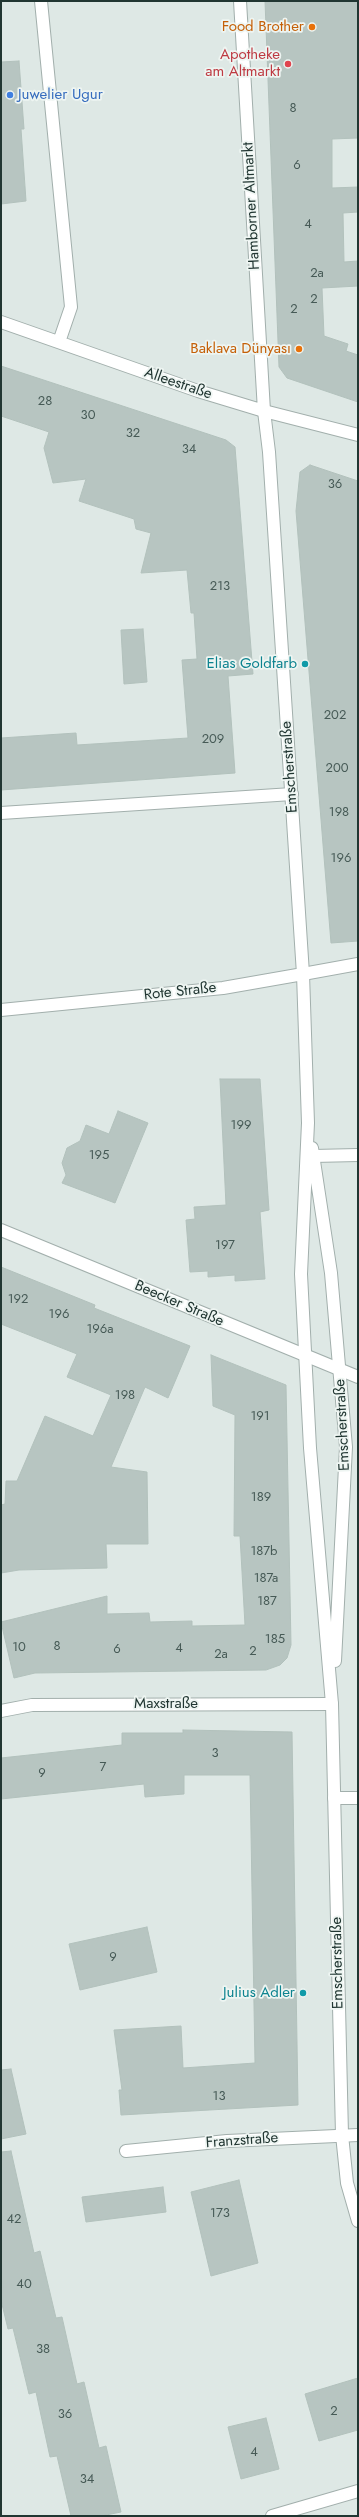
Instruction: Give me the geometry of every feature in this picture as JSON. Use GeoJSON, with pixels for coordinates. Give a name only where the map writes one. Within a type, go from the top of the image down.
{"type":"FeatureCollection","features":[{"type":"Feature","properties":{"kind":"street"},"geometry":{"type":"LineString","coordinates":[[41,1],[71,307],[59,342]]}},
{"type":"Feature","properties":{"kind":"street","name":"Hamborner Altmarkt"},"geometry":{"type":"LineString","coordinates":[[240,1],[264,410]]}},
{"type":"Feature","properties":{"kind":"street","name":"Alleestraße"},"geometry":{"type":"LineString","coordinates":[[1,322],[198,391],[358,435]]}},
{"type":"Feature","properties":{"kind":"street","name":"Emscherstraße"},"geometry":{"type":"LineString","coordinates":[[264,410],[270,458],[303,974],[308,1123],[300,1274],[306,1354],[310,1448],[332,1704],[342,2135],[347,2183],[358,2221]]}},
{"type":"Feature","properties":{"kind":"street"},"geometry":{"type":"LineString","coordinates":[[1,813],[292,794]]}},
{"type":"Feature","properties":{"kind":"street","name":"Rote Straße"},"geometry":{"type":"LineString","coordinates":[[1,1010],[223,988],[358,964]]}},
{"type":"Feature","properties":{"kind":"street","name":"Emscherstraße"},"geometry":{"type":"LineString","coordinates":[[308,1123],[331,1273],[340,1369],[346,1469],[332,1704]]}},
{"type":"Feature","properties":{"kind":"street"},"geometry":{"type":"LineString","coordinates":[[313,1156],[358,1155]]}},
{"type":"Feature","properties":{"kind":"street","name":"Beecker Straße"},"geometry":{"type":"LineString","coordinates":[[1,1230],[246,1332],[306,1354],[358,1377]]}},
{"type":"Feature","properties":{"kind":"street","name":"Maxstraße"},"geometry":{"type":"LineString","coordinates":[[1,1711],[32,1704],[332,1704]]}},
{"type":"Feature","properties":{"kind":"street"},"geometry":{"type":"LineString","coordinates":[[334,1798],[358,1798]]}},
{"type":"Feature","properties":{"kind":"street","name":"Franzstraße"},"geometry":{"type":"LineString","coordinates":[[126,2151],[227,2141],[358,2135]]}},
{"type":"Feature","properties":{"kind":"street"},"geometry":{"type":"LineString","coordinates":[[272,2516],[358,2491]]}},
{"type":"Feature","properties":{"kind":"building"},"geometry":{"type":"Polygon","coordinates":[[[265,1],[358,1],[358,138],[332,139],[332,188],[358,187],[358,212],[343,213],[344,262],[358,261],[358,286],[322,288],[324,336],[348,344],[346,351],[358,355],[358,402],[287,378],[279,367],[265,1]]]}},
{"type":"Feature","properties":{"kind":"building"},"geometry":{"type":"Polygon","coordinates":[[[19,61],[24,129],[21,129],[26,201],[1,204],[1,62],[19,61]]]}},
{"type":"Feature","properties":{"kind":"building"},"geometry":{"type":"Polygon","coordinates":[[[1,366],[226,440],[235,447],[253,674],[228,676],[235,773],[1,790],[1,738],[76,733],[77,745],[188,738],[182,660],[197,659],[194,613],[191,613],[187,570],[141,573],[151,533],[136,529],[134,519],[79,501],[86,479],[53,483],[44,448],[49,432],[1,416],[1,366]]]}},
{"type":"Feature","properties":{"kind":"building"},"geometry":{"type":"Polygon","coordinates":[[[310,465],[358,481],[358,941],[331,943],[296,511],[300,472],[310,465]]]}},
{"type":"Feature","properties":{"kind":"building"},"geometry":{"type":"Polygon","coordinates":[[[143,629],[147,682],[124,684],[121,630],[143,629]]]}},
{"type":"Feature","properties":{"kind":"building"},"geometry":{"type":"Polygon","coordinates":[[[220,1079],[260,1079],[269,1210],[260,1212],[265,1279],[235,1281],[235,1275],[208,1277],[208,1271],[190,1272],[186,1220],[195,1219],[194,1207],[226,1205],[220,1079]]]}},
{"type":"Feature","properties":{"kind":"building"},"geometry":{"type":"Polygon","coordinates":[[[118,1111],[148,1123],[115,1203],[62,1183],[66,1175],[62,1163],[67,1148],[80,1141],[86,1125],[109,1134],[118,1111]]]}},
{"type":"Feature","properties":{"kind":"building"},"geometry":{"type":"Polygon","coordinates":[[[1,1267],[95,1305],[94,1308],[190,1346],[168,1398],[145,1387],[111,1467],[147,1472],[148,1544],[106,1544],[107,1568],[19,1570],[1,1573],[1,1505],[5,1504],[6,1481],[17,1481],[45,1416],[93,1436],[111,1395],[67,1377],[77,1354],[1,1324],[1,1267]]]}},
{"type":"Feature","properties":{"kind":"building"},"geometry":{"type":"Polygon","coordinates":[[[211,1355],[286,1385],[291,1645],[287,1658],[280,1665],[266,1670],[35,1673],[14,1678],[1,1622],[107,1596],[107,1614],[149,1613],[150,1622],[192,1621],[192,1626],[245,1625],[240,1536],[234,1536],[235,1415],[213,1406],[211,1355]]]}},
{"type":"Feature","properties":{"kind":"building"},"geometry":{"type":"Polygon","coordinates":[[[183,1730],[292,1732],[298,2105],[121,2115],[119,2090],[122,2090],[114,2030],[181,2026],[183,2068],[255,2063],[250,1775],[184,1775],[184,1794],[145,1797],[144,1784],[1,1799],[1,1758],[122,1745],[122,1733],[183,1733],[183,1730]]]}},
{"type":"Feature","properties":{"kind":"building"},"geometry":{"type":"Polygon","coordinates":[[[147,1927],[157,1972],[80,1990],[69,1944],[147,1927]]]}},
{"type":"Feature","properties":{"kind":"building"},"geometry":{"type":"Polygon","coordinates":[[[11,2069],[26,2134],[1,2139],[1,2070],[11,2069]]]}},
{"type":"Feature","properties":{"kind":"building"},"geometry":{"type":"Polygon","coordinates":[[[11,2151],[34,2253],[40,2251],[56,2318],[62,2317],[77,2384],[84,2382],[99,2448],[106,2446],[121,2512],[101,2516],[71,2516],[57,2456],[50,2457],[36,2392],[29,2394],[13,2328],[8,2329],[1,2300],[1,2152],[11,2151]]]}},
{"type":"Feature","properties":{"kind":"building"},"geometry":{"type":"Polygon","coordinates":[[[239,2180],[258,2263],[211,2276],[191,2192],[239,2180]]]}},
{"type":"Feature","properties":{"kind":"building"},"geometry":{"type":"Polygon","coordinates":[[[163,2187],[166,2212],[86,2222],[82,2197],[163,2187]]]}},
{"type":"Feature","properties":{"kind":"building"},"geometry":{"type":"Polygon","coordinates":[[[358,2378],[358,2430],[319,2441],[305,2394],[358,2378]]]}},
{"type":"Feature","properties":{"kind":"building"},"geometry":{"type":"Polygon","coordinates":[[[266,2418],[279,2469],[241,2479],[228,2427],[266,2418]]]}},
{"type":"Feature","properties":{"kind":"place","name":"Food Brother"},"geometry":{"type":"Point","coordinates":[312,27]}},
{"type":"Feature","properties":{"kind":"place","name":"Apotheke am Altmarkt"},"geometry":{"type":"Point","coordinates":[288,64]}},
{"type":"Feature","properties":{"kind":"place","name":"Juwelier Ugur"},"geometry":{"type":"Point","coordinates":[10,95]}},
{"type":"Feature","properties":{"kind":"place","name":"Baklava Dünyası"},"geometry":{"type":"Point","coordinates":[299,349]}},
{"type":"Feature","properties":{"kind":"place","name":"Elias Goldfarb"},"geometry":{"type":"Point","coordinates":[305,664]}},
{"type":"Feature","properties":{"kind":"place","name":"Julius Adler"},"geometry":{"type":"Point","coordinates":[303,1993]}}]}
